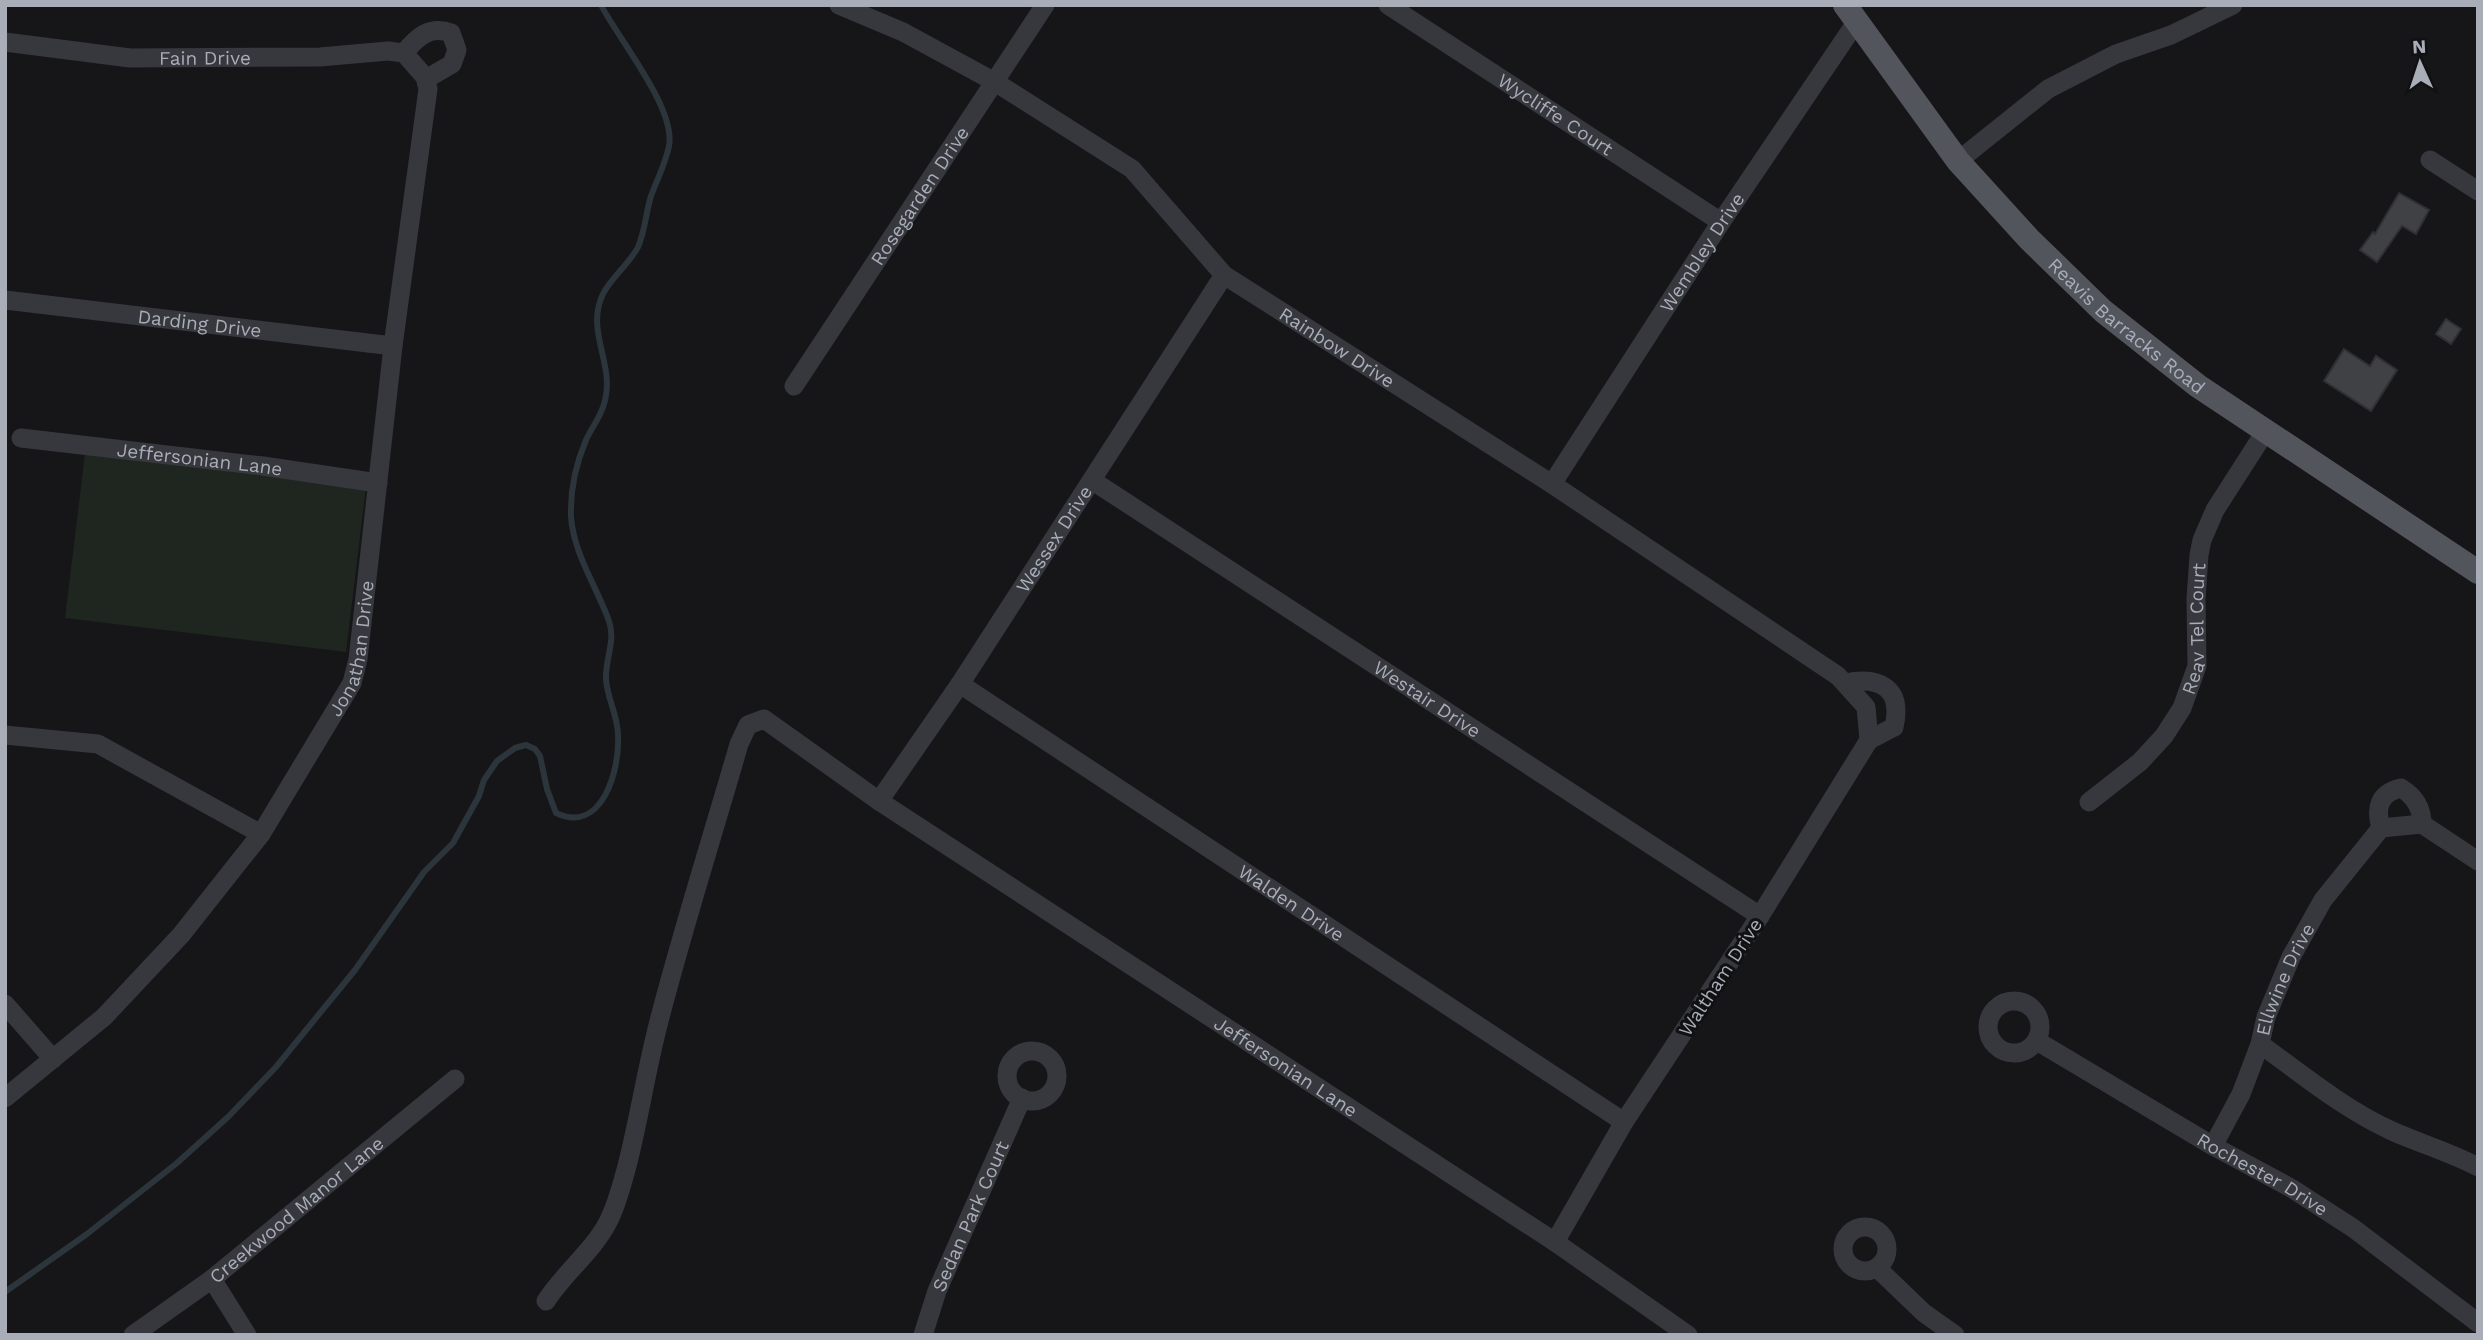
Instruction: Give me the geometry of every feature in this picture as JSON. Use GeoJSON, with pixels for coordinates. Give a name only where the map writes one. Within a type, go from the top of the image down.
{"type":"FeatureCollection","features":[{"type":"Feature","properties":{"kind":"main road","name":"Reavis Barracks Road"},"geometry":{"type":"LineString","coordinates":[[1851,13],[1958,161],[2029,239],[2103,311],[2171,366],[2265,432],[2478,572]]}},
{"type":"Feature","properties":{"kind":"street","name":"Rainbow Drive"},"geometry":{"type":"LineString","coordinates":[[839,5],[903,32],[995,82],[1132,169],[1224,275],[1552,484],[1838,676],[1866,707],[1869,740]]}},
{"type":"Feature","properties":{"kind":"street","name":"Rosegarden Drive"},"geometry":{"type":"LineString","coordinates":[[794,386],[1045,5]]}},
{"type":"Feature","properties":{"kind":"street","name":"Wycliffe Court"},"geometry":{"type":"LineString","coordinates":[[1388,5],[1721,222]]}},
{"type":"Feature","properties":{"kind":"street"},"geometry":{"type":"LineString","coordinates":[[1958,161],[2048,89],[2116,54],[2171,36],[2233,5]]}},
{"type":"Feature","properties":{"kind":"street","name":"Wembley Drive"},"geometry":{"type":"LineString","coordinates":[[1552,484],[1721,222],[1851,13]]}},
{"type":"Feature","properties":{"kind":"street"},"geometry":{"type":"LineString","coordinates":[[441,29],[451,33],[457,50],[453,64],[426,79],[404,53],[425,32],[441,29]]}},
{"type":"Feature","properties":{"kind":"street","name":"Fain Drive"},"geometry":{"type":"LineString","coordinates":[[5,43],[130,58],[268,58],[388,51],[404,53]]}},
{"type":"Feature","properties":{"kind":"street","name":"Jonathan Drive"},"geometry":{"type":"LineString","coordinates":[[6,1096],[104,1017],[181,934],[261,834],[352,682],[358,659],[393,346],[428,89],[426,79]]}},
{"type":"Feature","properties":{"kind":"street"},"geometry":{"type":"LineString","coordinates":[[2430,160],[2478,191]]}},
{"type":"Feature","properties":{"kind":"street","name":"Wessex Drive"},"geometry":{"type":"LineString","coordinates":[[879,801],[960,684],[1224,275]]}},
{"type":"Feature","properties":{"kind":"street","name":"Darding Drive"},"geometry":{"type":"LineString","coordinates":[[5,300],[393,346]]}},
{"type":"Feature","properties":{"kind":"street","name":"Reav Tel Court"},"geometry":{"type":"LineString","coordinates":[[2089,802],[2140,762],[2164,736],[2182,708],[2197,666],[2196,598],[2202,540],[2215,510],[2265,432]]}},
{"type":"Feature","properties":{"kind":"street","name":"Jeffersonian Lane"},"geometry":{"type":"LineString","coordinates":[[21,438],[263,466],[379,483]]}},
{"type":"Feature","properties":{"kind":"street","name":"Westair Drive"},"geometry":{"type":"LineString","coordinates":[[1093,481],[1760,916]]}},
{"type":"Feature","properties":{"kind":"street"},"geometry":{"type":"LineString","coordinates":[[1845,683],[1861,680],[1882,684],[1894,698],[1897,714],[1894,727],[1869,740]]}},
{"type":"Feature","properties":{"kind":"street","name":"Walden Drive"},"geometry":{"type":"LineString","coordinates":[[960,684],[1624,1122]]}},
{"type":"Feature","properties":{"kind":"street","name":"Jeffersonian Lane"},"geometry":{"type":"LineString","coordinates":[[546,1301],[608,1222],[637,1127],[657,1027],[739,744],[748,725],[764,719],[879,801],[1555,1242],[1675,1331]]}},
{"type":"Feature","properties":{"kind":"street"},"geometry":{"type":"LineString","coordinates":[[5,735],[98,744],[261,834]]}},
{"type":"Feature","properties":{"kind":"street","name":"Waltham Drive"},"geometry":{"type":"LineString","coordinates":[[1555,1242],[1624,1122],[1760,916],[1869,740]]}},
{"type":"Feature","properties":{"kind":"street"},"geometry":{"type":"LineString","coordinates":[[2422,824],[2422,816],[2413,796],[2401,788],[2391,790],[2381,799],[2377,817],[2381,828],[2422,824],[2478,861]]}},
{"type":"Feature","properties":{"kind":"street","name":"Ellwine Drive"},"geometry":{"type":"LineString","coordinates":[[2213,1146],[2241,1094],[2260,1044],[2266,1017],[2297,945],[2323,900],[2381,828]]}},
{"type":"Feature","properties":{"kind":"street"},"geometry":{"type":"LineString","coordinates":[[5,1004],[53,1059]]}},
{"type":"Feature","properties":{"kind":"street","name":"Rochester Drive"},"geometry":{"type":"LineString","coordinates":[[2037,1041],[2213,1146],[2291,1188],[2353,1228],[2478,1323]]}},
{"type":"Feature","properties":{"kind":"street"},"geometry":{"type":"LineString","coordinates":[[2260,1044],[2347,1107],[2392,1131],[2478,1167]]}},
{"type":"Feature","properties":{"kind":"street","name":"Creekwood Manor Lane"},"geometry":{"type":"LineString","coordinates":[[133,1335],[212,1279],[455,1079]]}},
{"type":"Feature","properties":{"kind":"street","name":"Sedan Park Court"},"geometry":{"type":"LineString","coordinates":[[923,1335],[937,1291],[1022,1098]]}},
{"type":"Feature","properties":{"kind":"street"},"geometry":{"type":"LineString","coordinates":[[1877,1268],[1924,1313],[1955,1335]]}},
{"type":"Feature","properties":{"kind":"street"},"geometry":{"type":"LineString","coordinates":[[212,1279],[247,1335]]}},
{"type":"Feature","properties":{"kind":"shaded area"},"geometry":{"type":"Polygon","coordinates":[[[85,454],[366,487],[346,652],[65,618],[85,454]]]}},
{"type":"Feature","properties":{"kind":"building"},"geometry":{"type":"Polygon","coordinates":[[[2399,193],[2429,210],[2416,234],[2402,226],[2377,262],[2360,250],[2373,232],[2375,234],[2399,193]]]}},
{"type":"Feature","properties":{"kind":"building"},"geometry":{"type":"Polygon","coordinates":[[[2446,319],[2461,329],[2451,344],[2436,334],[2446,319]]]}},
{"type":"Feature","properties":{"kind":"building"},"geometry":{"type":"Polygon","coordinates":[[[2344,349],[2370,366],[2376,356],[2397,370],[2371,411],[2324,381],[2344,349]]]}},
{"type":"Feature","properties":{"kind":"waterway"},"geometry":{"type":"LineString","coordinates":[[5,1292],[87,1234],[177,1163],[228,1117],[276,1067],[355,970],[424,872],[453,843],[479,796],[484,780],[497,761],[515,748],[526,745],[535,749],[540,756],[547,789],[556,813],[572,817],[585,815],[596,807],[605,795],[616,765],[618,749],[618,728],[606,679],[611,628],[573,531],[571,497],[579,459],[607,392],[597,322],[598,308],[606,288],[638,247],[651,196],[664,165],[669,146],[669,130],[655,94],[601,5]]}}]}
